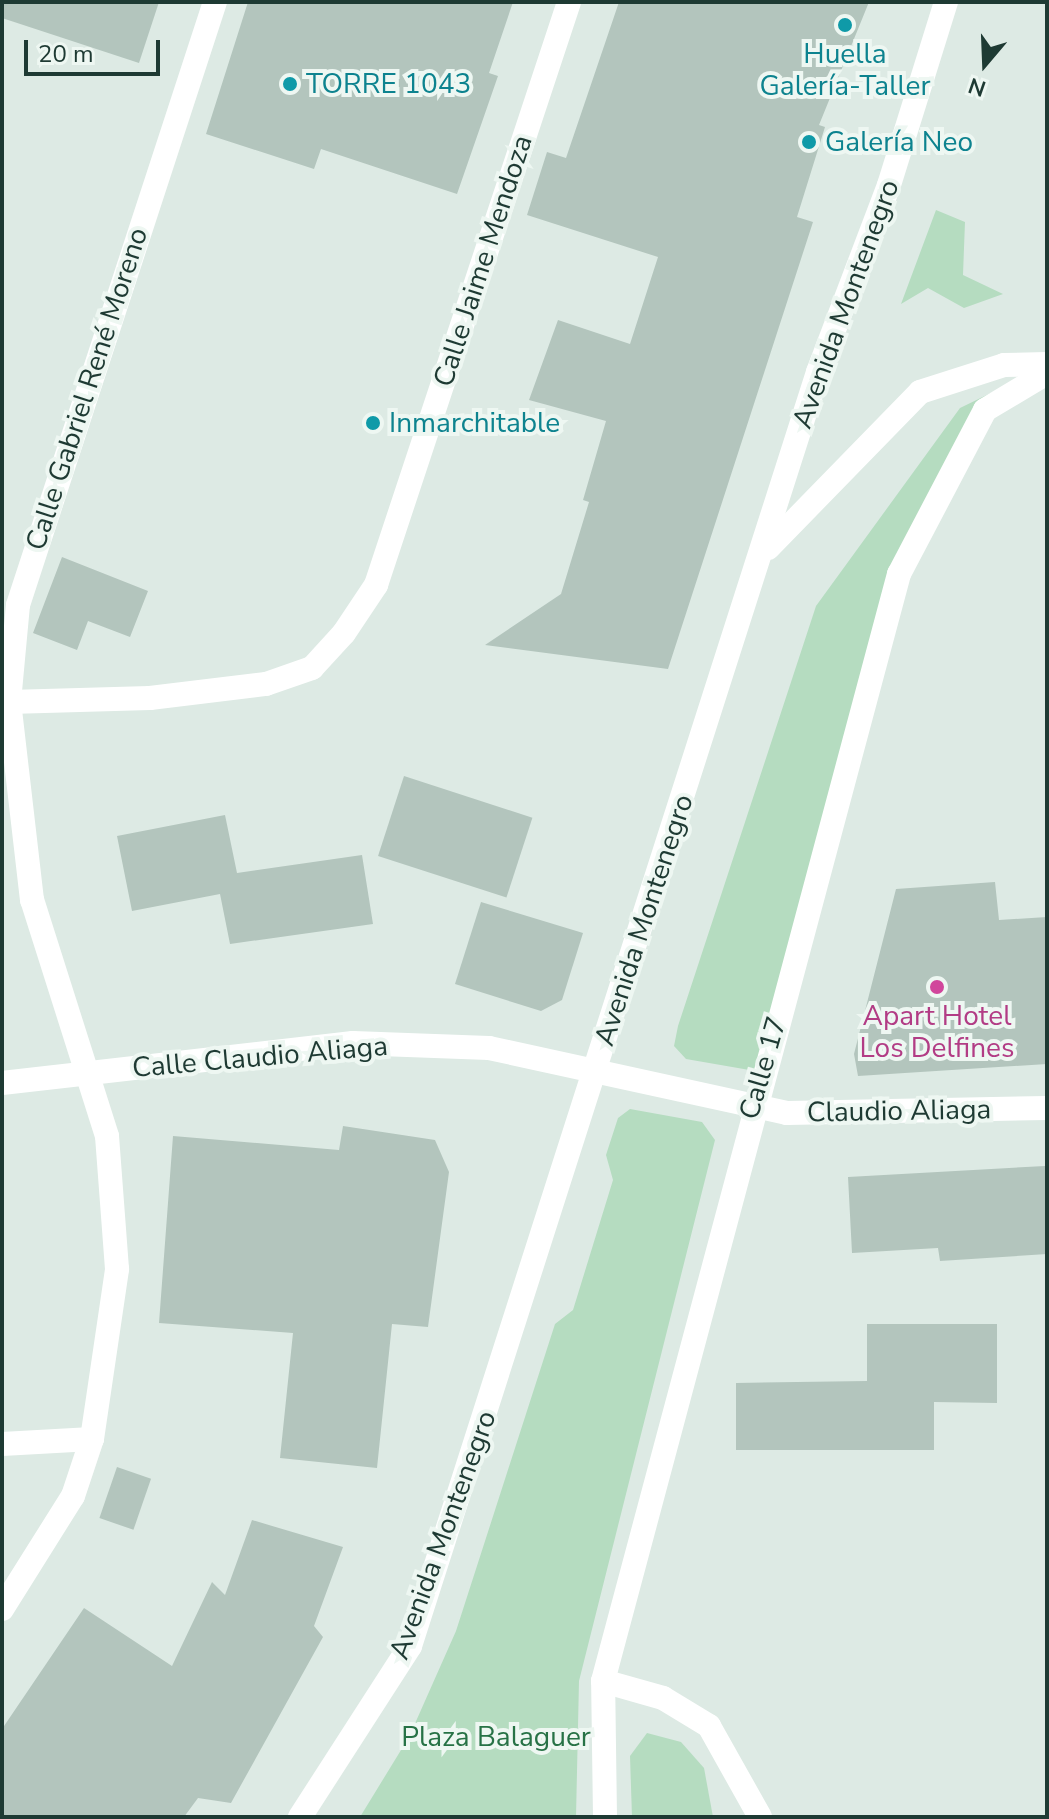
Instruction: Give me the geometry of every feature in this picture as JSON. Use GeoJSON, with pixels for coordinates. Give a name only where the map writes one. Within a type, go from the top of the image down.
{"type":"FeatureCollection","features":[{"type":"Feature","properties":{"kind":"street","name":"Calle Gabriel René Moreno"},"geometry":{"type":"LineString","coordinates":[[2,1609],[73,1496],[92,1439],[117,1269],[107,1136],[82,1073],[32,900],[9,702],[18,605],[215,2]]}},
{"type":"Feature","properties":{"kind":"street","name":"Calle Jaime Mendoza"},"geometry":{"type":"LineString","coordinates":[[9,702],[150,698],[266,684],[312,668],[344,633],[376,585],[569,2]]}},
{"type":"Feature","properties":{"kind":"street","name":"Avenida Montenegro"},"geometry":{"type":"LineString","coordinates":[[300,1817],[410,1646],[763,554],[946,2]]}},
{"type":"Feature","properties":{"kind":"street"},"geometry":{"type":"LineString","coordinates":[[763,554],[920,392],[1004,365],[1047,364]]}},
{"type":"Feature","properties":{"kind":"street","name":"Calle 17"},"geometry":{"type":"LineString","coordinates":[[605,1817],[603,1681],[752,1107],[899,574],[985,410],[1047,373]]}},
{"type":"Feature","properties":{"kind":"street","name":"Calle Claudio Aliaga"},"geometry":{"type":"LineString","coordinates":[[2,1083],[353,1043],[489,1048],[752,1107]]}},
{"type":"Feature","properties":{"kind":"street","name":"Claudio Aliaga"},"geometry":{"type":"LineString","coordinates":[[752,1107],[787,1113],[1047,1108]]}},
{"type":"Feature","properties":{"kind":"street"},"geometry":{"type":"LineString","coordinates":[[2,1444],[92,1439]]}},
{"type":"Feature","properties":{"kind":"street"},"geometry":{"type":"LineString","coordinates":[[603,1681],[663,1698],[709,1726],[760,1817]]}},
{"type":"Feature","properties":{"kind":"green space"},"geometry":{"type":"Polygon","coordinates":[[[936,210],[965,222],[963,275],[1003,294],[964,308],[928,288],[901,304],[936,210]]]}},
{"type":"Feature","properties":{"kind":"green space"},"geometry":{"type":"Polygon","coordinates":[[[995,391],[939,475],[761,1072],[686,1059],[674,1046],[678,1026],[816,606],[960,408],[995,391]]]}},
{"type":"Feature","properties":{"kind":"green space","name":"Plaza Balaguer"},"geometry":{"type":"Polygon","coordinates":[[[630,1109],[702,1122],[715,1140],[579,1681],[576,1817],[360,1817],[409,1737],[456,1631],[555,1324],[573,1310],[613,1180],[606,1155],[618,1118],[630,1109]]]}},
{"type":"Feature","properties":{"kind":"green space"},"geometry":{"type":"Polygon","coordinates":[[[647,1733],[681,1742],[704,1768],[713,1817],[632,1817],[630,1756],[647,1733]]]}},
{"type":"Feature","properties":{"kind":"building"},"geometry":{"type":"Polygon","coordinates":[[[2,2],[159,2],[139,63],[2,18],[2,2]]]}},
{"type":"Feature","properties":{"kind":"building"},"geometry":{"type":"Polygon","coordinates":[[[248,2],[513,2],[489,73],[498,76],[457,194],[321,149],[314,169],[206,134],[248,2]]]}},
{"type":"Feature","properties":{"kind":"building"},"geometry":{"type":"Polygon","coordinates":[[[619,2],[869,2],[819,125],[825,127],[797,217],[813,222],[668,669],[485,645],[561,594],[589,502],[583,500],[606,421],[529,400],[558,320],[630,344],[658,257],[527,215],[547,152],[566,158],[619,2]]]}},
{"type":"Feature","properties":{"kind":"building"},"geometry":{"type":"Polygon","coordinates":[[[62,557],[148,591],[130,637],[88,621],[77,650],[33,633],[62,557]]]}},
{"type":"Feature","properties":{"kind":"building"},"geometry":{"type":"Polygon","coordinates":[[[404,776],[532,818],[506,898],[378,856],[404,776]]]}},
{"type":"Feature","properties":{"kind":"building"},"geometry":{"type":"Polygon","coordinates":[[[225,815],[237,873],[362,855],[373,924],[230,944],[220,894],[132,911],[117,836],[225,815]]]}},
{"type":"Feature","properties":{"kind":"building","name":"Apart Hotel Los Delfines"},"geometry":{"type":"Polygon","coordinates":[[[995,882],[999,920],[1047,917],[1047,1064],[858,1076],[854,1054],[896,889],[995,882]]]}},
{"type":"Feature","properties":{"kind":"building"},"geometry":{"type":"Polygon","coordinates":[[[481,902],[583,933],[562,1000],[541,1011],[455,984],[481,902]]]}},
{"type":"Feature","properties":{"kind":"building"},"geometry":{"type":"Polygon","coordinates":[[[343,1126],[435,1140],[449,1172],[428,1327],[392,1324],[377,1468],[280,1458],[293,1333],[159,1323],[173,1136],[339,1150],[343,1126]]]}},
{"type":"Feature","properties":{"kind":"building"},"geometry":{"type":"Polygon","coordinates":[[[1045,1166],[1047,1254],[940,1261],[938,1248],[852,1253],[848,1177],[1045,1166]]]}},
{"type":"Feature","properties":{"kind":"building"},"geometry":{"type":"Polygon","coordinates":[[[867,1324],[997,1324],[997,1403],[934,1402],[934,1450],[736,1450],[736,1383],[867,1381],[867,1324]]]}},
{"type":"Feature","properties":{"kind":"building"},"geometry":{"type":"Polygon","coordinates":[[[117,1467],[151,1479],[133,1530],[99,1518],[117,1467]]]}},
{"type":"Feature","properties":{"kind":"building"},"geometry":{"type":"Polygon","coordinates":[[[252,1520],[343,1547],[314,1626],[323,1637],[231,1803],[198,1798],[184,1817],[2,1817],[2,1729],[84,1608],[172,1666],[212,1582],[225,1595],[252,1520]]]}},
{"type":"Feature","properties":{"kind":"place","name":"Huella Galería-Taller"},"geometry":{"type":"Point","coordinates":[845,25]}},
{"type":"Feature","properties":{"kind":"place","name":"TORRE 1043"},"geometry":{"type":"Point","coordinates":[290,84]}},
{"type":"Feature","properties":{"kind":"place","name":"Galería Neo"},"geometry":{"type":"Point","coordinates":[809,142]}},
{"type":"Feature","properties":{"kind":"place","name":"Inmarchitable"},"geometry":{"type":"Point","coordinates":[373,423]}},
{"type":"Feature","properties":{"kind":"place","name":"Apart Hotel Los Delfines"},"geometry":{"type":"Point","coordinates":[937,987]}}]}
